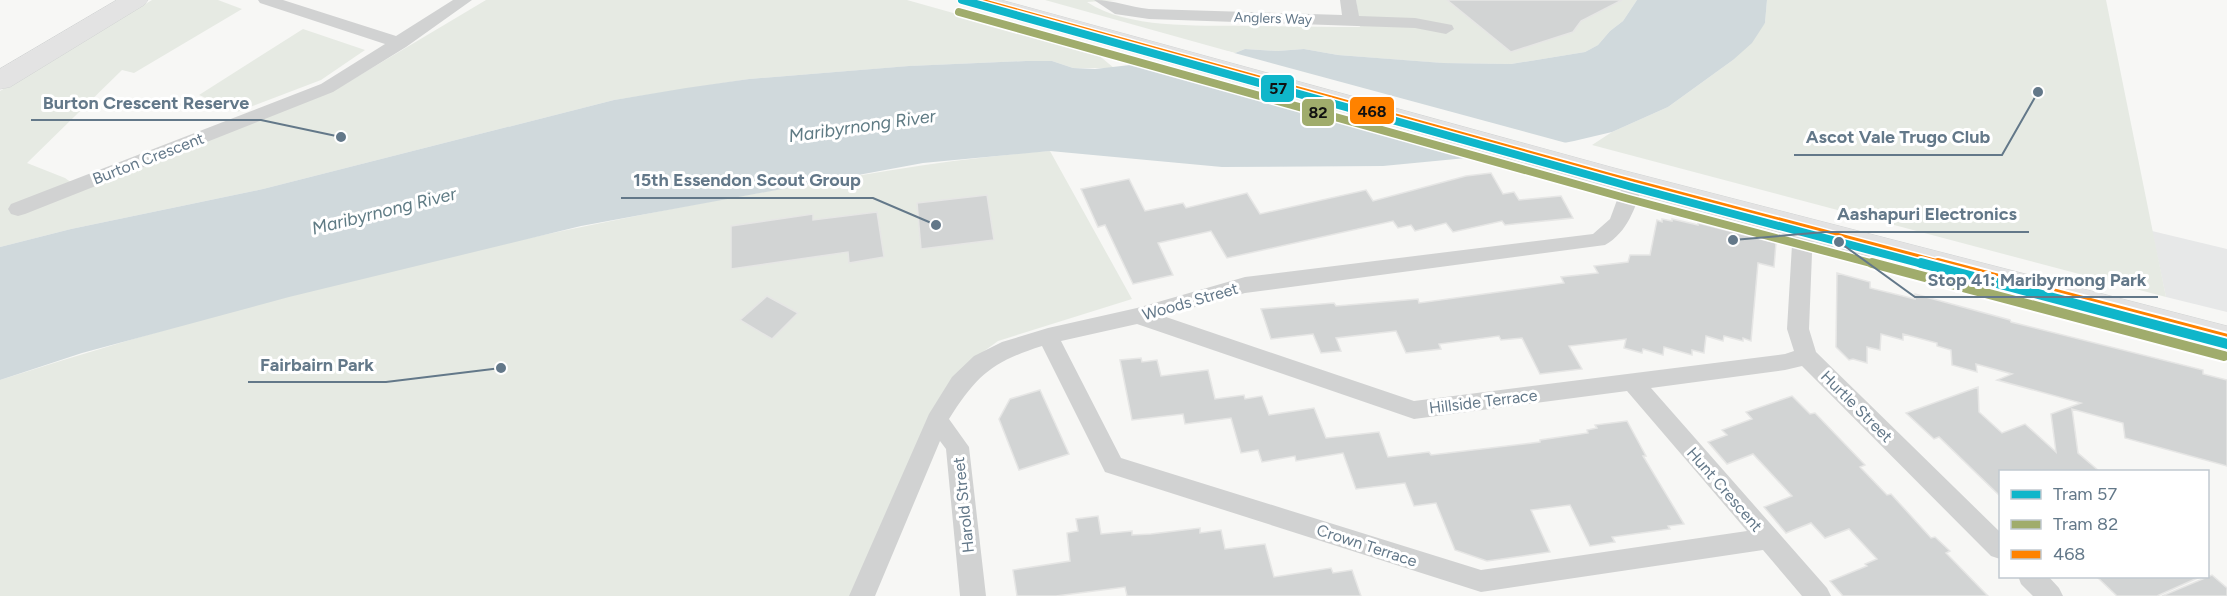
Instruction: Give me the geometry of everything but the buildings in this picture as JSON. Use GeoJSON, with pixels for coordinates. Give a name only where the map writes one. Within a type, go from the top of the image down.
{"type":"FeatureCollection","features":[{"type":"Feature","properties":{"kind":"main road"},"geometry":{"type":"LineString","coordinates":[[0,81],[135,0]]}},
{"type":"Feature","properties":{"kind":"main road"},"geometry":{"type":"LineString","coordinates":[[972,0],[1633,184],[2227,339]]}},
{"type":"Feature","properties":{"kind":"street"},"geometry":{"type":"LineString","coordinates":[[266,0],[400,43]]}},
{"type":"Feature","properties":{"kind":"street","name":"Burton Crescent"},"geometry":{"type":"LineString","coordinates":[[18,208],[327,88],[464,0]]}},
{"type":"Feature","properties":{"kind":"street","name":"Anglers Way"},"geometry":{"type":"LineString","coordinates":[[1102,0],[1121,11],[1149,14],[1414,24],[1446,29]]}},
{"type":"Feature","properties":{"kind":"street"},"geometry":{"type":"LineString","coordinates":[[1348,0],[1351,21]]}},
{"type":"Feature","properties":{"kind":"street","name":"Woods Street"},"geometry":{"type":"LineString","coordinates":[[862,596],[937,420],[960,383],[982,362],[1010,348],[1048,336],[1137,316],[1245,285],[1598,240],[1612,231],[1620,219],[1633,184]]}},
{"type":"Feature","properties":{"kind":"street","name":"Hurtle Street"},"geometry":{"type":"LineString","coordinates":[[1803,228],[1798,329],[1806,356],[1999,546]]}},
{"type":"Feature","properties":{"kind":"street","name":"Hillside Terrace"},"geometry":{"type":"LineString","coordinates":[[1137,316],[1414,410],[1785,362],[1806,356]]}},
{"type":"Feature","properties":{"kind":"street","name":"Crown Terrace"},"geometry":{"type":"LineString","coordinates":[[1048,336],[1113,465],[1481,581],[1768,539]]}},
{"type":"Feature","properties":{"kind":"street","name":"Hunt Crescent"},"geometry":{"type":"LineString","coordinates":[[1632,382],[1818,596]]}},
{"type":"Feature","properties":{"kind":"street","name":"Harold Street"},"geometry":{"type":"LineString","coordinates":[[937,420],[957,447],[973,596]]}},
{"type":"Feature","properties":{"kind":"street"},"geometry":{"type":"LineString","coordinates":[[2032,578],[2049,596]]}},
{"type":"Feature","properties":{"kind":"shaded area"},"geometry":{"type":"Polygon","coordinates":[[[152,0],[218,0],[242,9],[134,73],[122,70],[27,163],[65,178],[82,190],[340,87],[486,0],[907,0],[1096,53],[1114,68],[1073,68],[1052,61],[910,66],[749,79],[614,100],[263,189],[71,229],[0,247],[0,91],[152,0]]]}},
{"type":"Feature","properties":{"kind":"shaded area"},"geometry":{"type":"Polygon","coordinates":[[[1045,0],[1117,0],[1087,2],[1122,17],[1163,24],[1360,27],[1356,0],[1637,0],[1623,21],[1598,45],[1585,52],[1511,64],[1442,63],[1338,55],[1304,49],[1277,51],[1245,49],[1235,53],[1045,0]]]}},
{"type":"Feature","properties":{"kind":"shaded area"},"geometry":{"type":"Polygon","coordinates":[[[1767,0],[2106,0],[2166,297],[1592,145],[1612,132],[1668,107],[1733,60],[1765,23],[1767,0]]]}},
{"type":"Feature","properties":{"kind":"shaded area"},"geometry":{"type":"Polygon","coordinates":[[[303,29],[365,50],[321,80],[237,112],[199,95],[303,29]]]}},
{"type":"Feature","properties":{"kind":"shaded area"},"geometry":{"type":"Polygon","coordinates":[[[1050,151],[1132,299],[998,341],[976,357],[859,596],[0,596],[0,380],[268,301],[541,236],[724,199],[846,178],[968,159],[1050,151]]]}},
{"type":"Feature","properties":{"kind":"shaded area"},"geometry":{"type":"Polygon","coordinates":[[[2152,231],[2227,249],[2227,312],[2166,297],[2152,231]]]}},
{"type":"Feature","properties":{"kind":"water","name":"Maribyrnong River"},"geometry":{"type":"Polygon","coordinates":[[[1637,0],[1767,0],[1765,23],[1752,43],[1733,60],[1668,107],[1612,132],[1574,141],[1508,154],[1383,166],[1222,167],[1050,151],[923,163],[581,226],[289,297],[82,353],[0,380],[0,247],[71,229],[263,189],[614,100],[749,79],[909,66],[1052,61],[1073,68],[1095,69],[1235,53],[1245,49],[1277,51],[1304,49],[1338,55],[1443,63],[1511,64],[1585,52],[1598,45],[1623,21],[1637,0]]]}},
{"type":"Feature","properties":{"kind":"pier"},"geometry":{"type":"Polygon","coordinates":[[[1227,51],[1570,144],[1509,157],[1475,159],[1135,62],[1227,51]]]}},
{"type":"Feature","properties":{"kind":"tram line","name":"57"},"geometry":{"type":"LineString","coordinates":[[962,0],[1632,187],[2227,344]]}},
{"type":"Feature","properties":{"kind":"tram line","name":"82"},"geometry":{"type":"LineString","coordinates":[[959,12],[1629,199],[2224,356]]}},
{"type":"Feature","properties":{"kind":"transit line","name":"468"},"geometry":{"type":"LineString","coordinates":[[972,0],[1614,178],[2227,339]]}},
{"type":"Feature","properties":{"kind":"place","name":"Ascot Vale Trugo Club"},"geometry":{"type":"Point","coordinates":[2038,92]}},
{"type":"Feature","properties":{"kind":"place","name":"Burton Crescent Reserve"},"geometry":{"type":"Point","coordinates":[341,137]}},
{"type":"Feature","properties":{"kind":"place","name":"15th Essendon Scout Group"},"geometry":{"type":"Point","coordinates":[936,225]}},
{"type":"Feature","properties":{"kind":"place","name":"Aashapuri Electronics"},"geometry":{"type":"Point","coordinates":[1733,240]}},
{"type":"Feature","properties":{"kind":"place","name":"Stop 41: Maribyrnong Park"},"geometry":{"type":"Point","coordinates":[1839,242]}},
{"type":"Feature","properties":{"kind":"place","name":"Fairbairn Park"},"geometry":{"type":"Point","coordinates":[501,368]}}]}
